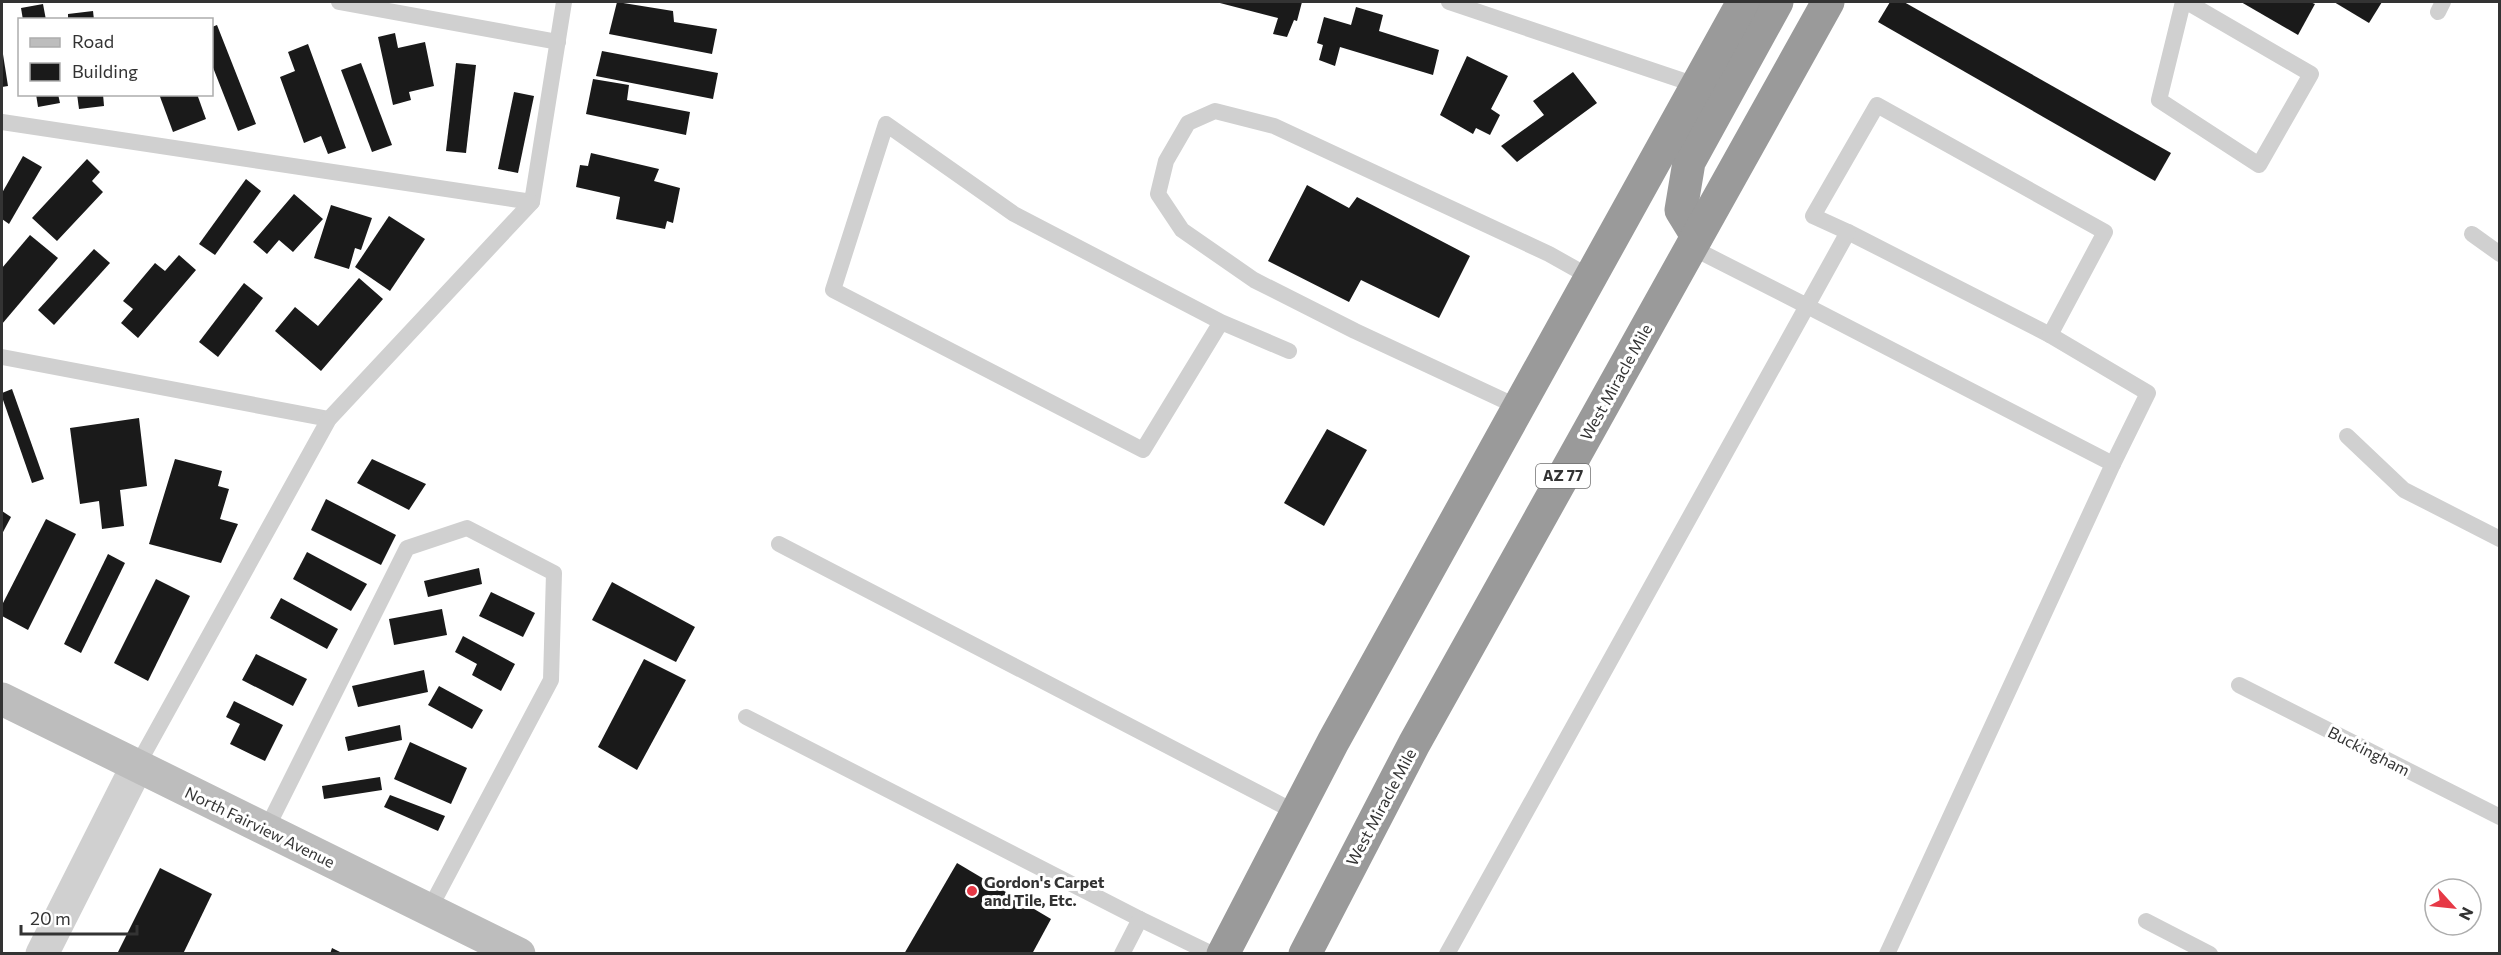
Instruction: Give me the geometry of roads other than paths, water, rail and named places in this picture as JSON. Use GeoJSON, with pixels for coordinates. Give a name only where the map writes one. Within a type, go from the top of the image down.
{"type":"FeatureCollection","features":[{"type":"Feature","properties":{"kind":"highway"},"geometry":{"type":"LineString","coordinates":[[1223,954],[1296,812],[1743,2]]}},
{"type":"Feature","properties":{"kind":"highway"},"geometry":{"type":"LineString","coordinates":[[1694,241],[1681,210],[1689,162],[1777,2]]}},
{"type":"Feature","properties":{"kind":"highway","name":"West Miracle Mile"},"geometry":{"type":"LineString","coordinates":[[1305,954],[1414,744],[1828,2]]}},
{"type":"Feature","properties":{"kind":"street","name":"North Fairview Avenue"},"geometry":{"type":"LineString","coordinates":[[2,699],[519,954]]}},
{"type":"Feature","properties":{"kind":"street"},"geometry":{"type":"LineString","coordinates":[[42,954],[137,766]]}},
{"type":"Feature","properties":{"kind":"lane"},"geometry":{"type":"LineString","coordinates":[[339,2],[558,42]]}},
{"type":"Feature","properties":{"kind":"lane"},"geometry":{"type":"LineString","coordinates":[[137,766],[329,419],[532,202],[564,2]]}},
{"type":"Feature","properties":{"kind":"lane"},"geometry":{"type":"LineString","coordinates":[[1449,2],[1696,85]]}},
{"type":"Feature","properties":{"kind":"lane"},"geometry":{"type":"LineString","coordinates":[[2185,2],[2311,74],[2259,165],[2158,100],[2185,2]]}},
{"type":"Feature","properties":{"kind":"lane"},"geometry":{"type":"LineString","coordinates":[[1887,954],[2148,393],[2050,335],[1813,216],[1877,105],[2105,232],[2050,335]]}},
{"type":"Feature","properties":{"kind":"lane"},"geometry":{"type":"LineString","coordinates":[[1518,407],[1345,326],[1254,280],[1182,230],[1158,194],[1166,161],[1188,123],[1215,111],[1274,126],[1549,254],[1590,278]]}},
{"type":"Feature","properties":{"kind":"lane"},"geometry":{"type":"LineString","coordinates":[[2,122],[532,202]]}},
{"type":"Feature","properties":{"kind":"lane"},"geometry":{"type":"LineString","coordinates":[[1221,322],[1143,450],[833,290],[886,124],[1014,214],[1221,322],[1289,351]]}},
{"type":"Feature","properties":{"kind":"lane"},"geometry":{"type":"LineString","coordinates":[[1447,954],[1848,232]]}},
{"type":"Feature","properties":{"kind":"lane"},"geometry":{"type":"LineString","coordinates":[[2472,234],[2499,254]]}},
{"type":"Feature","properties":{"kind":"lane"},"geometry":{"type":"LineString","coordinates":[[1694,241],[1807,306],[2113,464]]}},
{"type":"Feature","properties":{"kind":"lane"},"geometry":{"type":"LineString","coordinates":[[2,357],[329,419]]}},
{"type":"Feature","properties":{"kind":"lane"},"geometry":{"type":"LineString","coordinates":[[2348,436],[2404,490],[2499,539]]}},
{"type":"Feature","properties":{"kind":"lane"},"geometry":{"type":"LineString","coordinates":[[266,830],[407,548],[467,528],[554,573],[551,680],[429,910]]}},
{"type":"Feature","properties":{"kind":"lane"},"geometry":{"type":"LineString","coordinates":[[779,544],[1296,812]]}},
{"type":"Feature","properties":{"kind":"lane","name":"Buckingham"},"geometry":{"type":"LineString","coordinates":[[2239,685],[2499,817]]}},
{"type":"Feature","properties":{"kind":"lane"},"geometry":{"type":"LineString","coordinates":[[746,717],[1212,954]]}},
{"type":"Feature","properties":{"kind":"lane"},"geometry":{"type":"LineString","coordinates":[[1122,954],[1140,919]]}},
{"type":"Feature","properties":{"kind":"lane"},"geometry":{"type":"LineString","coordinates":[[2146,921],[2210,954]]}},
{"type":"Feature","properties":{"kind":"place","name":"Gordon's Carpet and Tile, Etc."},"geometry":{"type":"Point","coordinates":[972,891]}}]}
